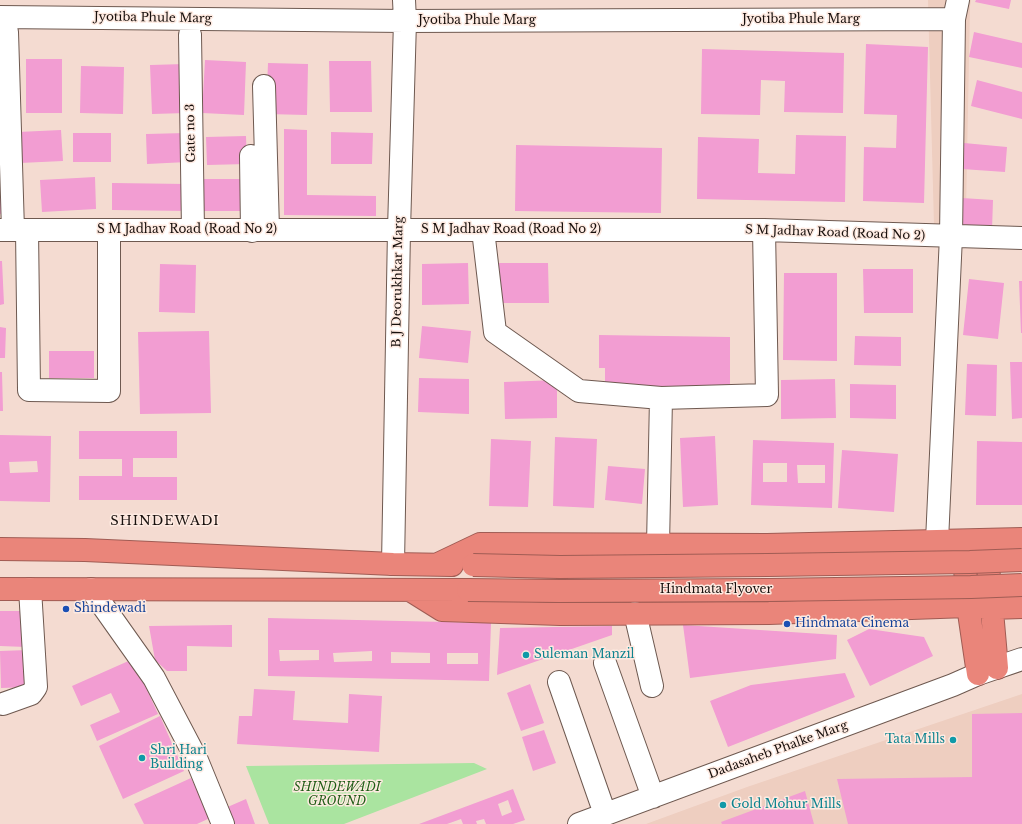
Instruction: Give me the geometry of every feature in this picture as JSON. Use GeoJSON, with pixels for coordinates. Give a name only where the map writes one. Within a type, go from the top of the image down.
{"type":"FeatureCollection","features":[{"type":"Feature","properties":{"kind":"highway"},"geometry":{"type":"LineString","coordinates":[[438,564],[480,544],[767,545],[1022,539]]}},
{"type":"Feature","properties":{"kind":"highway"},"geometry":{"type":"LineString","coordinates":[[986,540],[991,608],[987,671]]}},
{"type":"Feature","properties":{"kind":"highway"},"geometry":{"type":"LineString","coordinates":[[963,541],[968,606],[987,671]]}},
{"type":"Feature","properties":{"kind":"highway","name":"Hindmata Flyover"},"geometry":{"type":"LineString","coordinates":[[0,549],[85,550],[393,564],[560,567],[768,566],[1022,560]]}},
{"type":"Feature","properties":{"kind":"highway","name":"Hindmata Flyover"},"geometry":{"type":"LineString","coordinates":[[0,589],[560,591],[972,587],[1022,584]]}},
{"type":"Feature","properties":{"kind":"highway"},"geometry":{"type":"LineString","coordinates":[[410,590],[442,610],[560,614],[635,612],[769,612],[968,606],[991,608],[1022,607]]}},
{"type":"Feature","properties":{"kind":"street","name":"Jyotiba Phule Marg"},"geometry":{"type":"LineString","coordinates":[[4,25],[405,10],[956,10]]}},
{"type":"Feature","properties":{"kind":"street","name":"B J Deorukhkar Marg"},"geometry":{"type":"LineString","coordinates":[[393,564],[399,230],[405,10]]}},
{"type":"Feature","properties":{"kind":"street"},"geometry":{"type":"LineString","coordinates":[[937,542],[951,236],[956,10]]}},
{"type":"Feature","properties":{"kind":"street"},"geometry":{"type":"LineString","coordinates":[[4,25],[13,230],[29,390],[110,391],[109,231]]}},
{"type":"Feature","properties":{"kind":"street","name":"Gate no 3"},"geometry":{"type":"LineString","coordinates":[[190,35],[193,230]]}},
{"type":"Feature","properties":{"kind":"street"},"geometry":{"type":"LineString","coordinates":[[260,230],[264,86]]}},
{"type":"Feature","properties":{"kind":"street"},"geometry":{"type":"LineString","coordinates":[[250,106],[260,230]]}},
{"type":"Feature","properties":{"kind":"street","name":"S M Jadhav Road (Road No 2)"},"geometry":{"type":"LineString","coordinates":[[13,230],[764,230],[1022,238]]}},
{"type":"Feature","properties":{"kind":"street"},"geometry":{"type":"LineString","coordinates":[[483,230],[494,332],[579,391],[661,398],[767,395],[764,230]]}},
{"type":"Feature","properties":{"kind":"street"},"geometry":{"type":"LineString","coordinates":[[658,545],[661,398]]}},
{"type":"Feature","properties":{"kind":"street"},"geometry":{"type":"LineString","coordinates":[[3,704],[31,694],[36,686],[30,589]]}},
{"type":"Feature","properties":{"kind":"street"},"geometry":{"type":"LineString","coordinates":[[91,589],[154,678],[196,758],[223,824]]}},
{"type":"Feature","properties":{"kind":"street"},"geometry":{"type":"LineString","coordinates":[[635,612],[652,686]]}},
{"type":"Feature","properties":{"kind":"street","name":"Dadasaheb Phalke Marg"},"geometry":{"type":"LineString","coordinates":[[579,824],[1022,659]]}},
{"type":"Feature","properties":{"kind":"street"},"geometry":{"type":"LineString","coordinates":[[605,663],[652,797]]}},
{"type":"Feature","properties":{"kind":"street"},"geometry":{"type":"LineString","coordinates":[[559,682],[605,814]]}},
{"type":"Feature","properties":{"kind":"shaded area"},"geometry":{"type":"Polygon","coordinates":[[[928,0],[971,0],[966,212],[934,226],[928,0]]]}},
{"type":"Feature","properties":{"kind":"shaded area","name":"Tata Mills"},"geometry":{"type":"Polygon","coordinates":[[[1022,694],[1022,824],[646,824],[747,787],[1022,694]]]}},
{"type":"Feature","properties":{"kind":"green space","name":"SHINDEWADI GROUND"},"geometry":{"type":"Polygon","coordinates":[[[474,763],[487,769],[344,824],[269,824],[246,766],[474,763]]]}},
{"type":"Feature","properties":{"kind":"building"},"geometry":{"type":"Polygon","coordinates":[[[976,0],[1011,0],[1009,9],[975,2],[976,0]]]}},
{"type":"Feature","properties":{"kind":"building"},"geometry":{"type":"Polygon","coordinates":[[[974,32],[1022,43],[1022,68],[969,57],[974,32]]]}},
{"type":"Feature","properties":{"kind":"building"},"geometry":{"type":"Polygon","coordinates":[[[866,44],[928,47],[924,203],[863,201],[864,147],[896,148],[897,115],[864,114],[866,44]]]}},
{"type":"Feature","properties":{"kind":"building"},"geometry":{"type":"Polygon","coordinates":[[[702,49],[844,53],[843,113],[784,112],[785,81],[761,80],[760,115],[701,114],[702,49]]]}},
{"type":"Feature","properties":{"kind":"building"},"geometry":{"type":"Polygon","coordinates":[[[26,59],[62,59],[62,113],[26,113],[26,59]]]}},
{"type":"Feature","properties":{"kind":"building"},"geometry":{"type":"Polygon","coordinates":[[[205,60],[246,62],[244,115],[202,113],[205,60]]]}},
{"type":"Feature","properties":{"kind":"building"},"geometry":{"type":"Polygon","coordinates":[[[329,61],[371,61],[372,112],[330,112],[329,61]]]}},
{"type":"Feature","properties":{"kind":"building"},"geometry":{"type":"Polygon","coordinates":[[[268,63],[308,64],[307,115],[266,114],[268,63]]]}},
{"type":"Feature","properties":{"kind":"building"},"geometry":{"type":"Polygon","coordinates":[[[185,64],[187,113],[152,114],[150,65],[185,64]]]}},
{"type":"Feature","properties":{"kind":"building"},"geometry":{"type":"Polygon","coordinates":[[[81,66],[124,67],[123,114],[80,113],[81,66]]]}},
{"type":"Feature","properties":{"kind":"building"},"geometry":{"type":"Polygon","coordinates":[[[977,80],[1022,92],[1022,119],[971,106],[977,80]]]}},
{"type":"Feature","properties":{"kind":"building"},"geometry":{"type":"Polygon","coordinates":[[[284,129],[307,130],[307,195],[376,196],[376,216],[284,215],[284,129]]]}},
{"type":"Feature","properties":{"kind":"building"},"geometry":{"type":"Polygon","coordinates":[[[61,130],[63,161],[20,163],[18,132],[61,130]]]}},
{"type":"Feature","properties":{"kind":"building"},"geometry":{"type":"Polygon","coordinates":[[[331,132],[373,133],[372,164],[331,164],[331,132]]]}},
{"type":"Feature","properties":{"kind":"building"},"geometry":{"type":"Polygon","coordinates":[[[73,133],[111,133],[111,162],[73,162],[73,133]]]}},
{"type":"Feature","properties":{"kind":"building"},"geometry":{"type":"Polygon","coordinates":[[[186,133],[187,162],[147,164],[146,134],[186,133]]]}},
{"type":"Feature","properties":{"kind":"building"},"geometry":{"type":"Polygon","coordinates":[[[796,135],[846,136],[845,202],[697,199],[698,137],[759,139],[758,173],[795,174],[796,135]]]}},
{"type":"Feature","properties":{"kind":"building"},"geometry":{"type":"Polygon","coordinates":[[[246,136],[247,164],[207,165],[206,137],[246,136]]]}},
{"type":"Feature","properties":{"kind":"building"},"geometry":{"type":"Polygon","coordinates":[[[964,143],[1007,147],[1005,172],[962,169],[964,143]]]}},
{"type":"Feature","properties":{"kind":"building"},"geometry":{"type":"Polygon","coordinates":[[[516,145],[662,148],[661,213],[515,211],[516,145]]]}},
{"type":"Feature","properties":{"kind":"building"},"geometry":{"type":"Polygon","coordinates":[[[95,177],[96,209],[42,212],[40,180],[95,177]]]}},
{"type":"Feature","properties":{"kind":"building"},"geometry":{"type":"Polygon","coordinates":[[[203,179],[250,179],[250,211],[203,211],[203,179]]]}},
{"type":"Feature","properties":{"kind":"building"},"geometry":{"type":"Polygon","coordinates":[[[112,183],[187,184],[187,211],[112,210],[112,183]]]}},
{"type":"Feature","properties":{"kind":"building"},"geometry":{"type":"Polygon","coordinates":[[[0,185],[6,185],[7,213],[0,214],[0,185]]]}},
{"type":"Feature","properties":{"kind":"building"},"geometry":{"type":"Polygon","coordinates":[[[962,198],[993,200],[992,230],[961,228],[962,198]]]}},
{"type":"Feature","properties":{"kind":"building"},"geometry":{"type":"Polygon","coordinates":[[[0,261],[2,261],[4,304],[0,305],[0,261]]]}},
{"type":"Feature","properties":{"kind":"building"},"geometry":{"type":"Polygon","coordinates":[[[468,263],[469,304],[422,305],[422,264],[468,263]]]}},
{"type":"Feature","properties":{"kind":"building"},"geometry":{"type":"Polygon","coordinates":[[[494,263],[548,263],[549,303],[494,303],[494,263]]]}},
{"type":"Feature","properties":{"kind":"building"},"geometry":{"type":"Polygon","coordinates":[[[160,264],[196,265],[195,313],[159,312],[160,264]]]}},
{"type":"Feature","properties":{"kind":"building"},"geometry":{"type":"Polygon","coordinates":[[[863,269],[913,269],[913,313],[864,313],[863,269]]]}},
{"type":"Feature","properties":{"kind":"building"},"geometry":{"type":"Polygon","coordinates":[[[784,273],[837,273],[837,361],[783,360],[784,273]]]}},
{"type":"Feature","properties":{"kind":"building"},"geometry":{"type":"Polygon","coordinates":[[[969,279],[1004,283],[998,339],[963,335],[969,279]]]}},
{"type":"Feature","properties":{"kind":"building"},"geometry":{"type":"Polygon","coordinates":[[[1019,281],[1022,281],[1022,333],[1021,333],[1019,281]]]}},
{"type":"Feature","properties":{"kind":"building"},"geometry":{"type":"Polygon","coordinates":[[[422,326],[471,331],[468,363],[419,358],[422,326]]]}},
{"type":"Feature","properties":{"kind":"building"},"geometry":{"type":"Polygon","coordinates":[[[0,327],[6,328],[5,358],[0,358],[0,327]]]}},
{"type":"Feature","properties":{"kind":"building"},"geometry":{"type":"Polygon","coordinates":[[[209,331],[211,413],[140,414],[138,332],[209,331]]]}},
{"type":"Feature","properties":{"kind":"building"},"geometry":{"type":"Polygon","coordinates":[[[599,335],[730,337],[730,388],[605,386],[605,368],[599,368],[599,335]]]}},
{"type":"Feature","properties":{"kind":"building"},"geometry":{"type":"Polygon","coordinates":[[[855,336],[901,337],[901,366],[854,365],[855,336]]]}},
{"type":"Feature","properties":{"kind":"building"},"geometry":{"type":"Polygon","coordinates":[[[49,351],[94,351],[94,378],[49,378],[49,351]]]}},
{"type":"Feature","properties":{"kind":"building"},"geometry":{"type":"Polygon","coordinates":[[[1010,362],[1022,362],[1022,418],[1012,419],[1010,362]]]}},
{"type":"Feature","properties":{"kind":"building"},"geometry":{"type":"Polygon","coordinates":[[[967,364],[997,365],[996,416],[965,415],[967,364]]]}},
{"type":"Feature","properties":{"kind":"building"},"geometry":{"type":"Polygon","coordinates":[[[0,372],[2,372],[3,411],[0,411],[0,372]]]}},
{"type":"Feature","properties":{"kind":"building"},"geometry":{"type":"Polygon","coordinates":[[[419,378],[469,379],[469,414],[418,412],[419,378]]]}},
{"type":"Feature","properties":{"kind":"building"},"geometry":{"type":"Polygon","coordinates":[[[835,379],[836,418],[781,419],[781,380],[835,379]]]}},
{"type":"Feature","properties":{"kind":"building"},"geometry":{"type":"Polygon","coordinates":[[[557,380],[557,418],[505,419],[504,382],[557,380]]]}},
{"type":"Feature","properties":{"kind":"building"},"geometry":{"type":"Polygon","coordinates":[[[850,384],[896,385],[896,419],[850,418],[850,384]]]}},
{"type":"Feature","properties":{"kind":"building"},"geometry":{"type":"Polygon","coordinates":[[[79,431],[177,431],[177,458],[133,458],[133,477],[177,477],[177,500],[79,500],[79,476],[122,476],[122,459],[79,459],[79,431]]]}},
{"type":"Feature","properties":{"kind":"building"},"geometry":{"type":"Polygon","coordinates":[[[0,435],[51,436],[50,502],[0,501],[0,435]],[[37,461],[9,462],[10,473],[38,472],[37,461]]]}},
{"type":"Feature","properties":{"kind":"building"},"geometry":{"type":"Polygon","coordinates":[[[715,436],[718,505],[683,507],[680,438],[715,436]]]}},
{"type":"Feature","properties":{"kind":"building"},"geometry":{"type":"Polygon","coordinates":[[[555,437],[597,439],[594,508],[553,506],[555,437]]]}},
{"type":"Feature","properties":{"kind":"building"},"geometry":{"type":"Polygon","coordinates":[[[491,439],[531,441],[528,507],[489,506],[491,439]]]}},
{"type":"Feature","properties":{"kind":"building"},"geometry":{"type":"Polygon","coordinates":[[[753,440],[834,443],[832,508],[751,505],[753,440]],[[763,463],[763,482],[787,482],[787,463],[763,463]],[[797,465],[798,483],[825,483],[825,465],[797,465]]]}},
{"type":"Feature","properties":{"kind":"building"},"geometry":{"type":"Polygon","coordinates":[[[977,441],[1022,442],[1022,505],[976,505],[977,441]]]}},
{"type":"Feature","properties":{"kind":"building"},"geometry":{"type":"Polygon","coordinates":[[[842,450],[898,454],[894,512],[838,508],[842,450]]]}},
{"type":"Feature","properties":{"kind":"building"},"geometry":{"type":"Polygon","coordinates":[[[608,466],[645,469],[642,504],[605,500],[608,466]]]}},
{"type":"Feature","properties":{"kind":"building"},"geometry":{"type":"Polygon","coordinates":[[[0,611],[27,611],[26,647],[0,646],[0,611]]]}},
{"type":"Feature","properties":{"kind":"building"},"geometry":{"type":"Polygon","coordinates":[[[268,618],[491,623],[489,681],[268,676],[268,618]],[[279,650],[280,661],[319,660],[319,650],[279,650]],[[372,651],[333,653],[334,662],[372,661],[372,651]],[[391,652],[391,663],[430,663],[430,653],[391,652]],[[447,653],[447,664],[478,664],[478,653],[447,653]]]}},
{"type":"Feature","properties":{"kind":"building"},"geometry":{"type":"Polygon","coordinates":[[[232,625],[232,647],[187,646],[187,671],[167,671],[155,660],[149,626],[232,625]]]}},
{"type":"Feature","properties":{"kind":"building"},"geometry":{"type":"Polygon","coordinates":[[[683,625],[837,635],[836,659],[690,678],[683,625]]]}},
{"type":"Feature","properties":{"kind":"building","name":"Suleman Manzil"},"geometry":{"type":"Polygon","coordinates":[[[612,626],[612,635],[497,675],[500,628],[612,626]]]}},
{"type":"Feature","properties":{"kind":"building"},"geometry":{"type":"Polygon","coordinates":[[[869,629],[924,637],[933,656],[870,686],[847,640],[869,629]]]}},
{"type":"Feature","properties":{"kind":"building"},"geometry":{"type":"Polygon","coordinates":[[[28,650],[30,687],[1,688],[0,651],[28,650]]]}},
{"type":"Feature","properties":{"kind":"building"},"geometry":{"type":"Polygon","coordinates":[[[133,659],[158,714],[97,741],[90,725],[120,712],[111,693],[81,706],[72,686],[133,659]]]}},
{"type":"Feature","properties":{"kind":"building"},"geometry":{"type":"Polygon","coordinates":[[[845,673],[855,697],[728,747],[710,701],[751,685],[845,673]]]}},
{"type":"Feature","properties":{"kind":"building"},"geometry":{"type":"Polygon","coordinates":[[[530,684],[544,723],[521,731],[507,693],[530,684]]]}},
{"type":"Feature","properties":{"kind":"building"},"geometry":{"type":"Polygon","coordinates":[[[254,689],[295,691],[293,720],[348,723],[349,694],[382,696],[379,752],[237,744],[239,716],[252,716],[254,689]]]}},
{"type":"Feature","properties":{"kind":"building"},"geometry":{"type":"Polygon","coordinates":[[[1022,713],[1022,824],[848,824],[837,779],[972,777],[972,714],[1022,713]]]}},
{"type":"Feature","properties":{"kind":"building","name":"Shri Hari Building"},"geometry":{"type":"Polygon","coordinates":[[[160,716],[184,771],[123,799],[99,746],[160,716]]]}},
{"type":"Feature","properties":{"kind":"building"},"geometry":{"type":"Polygon","coordinates":[[[544,730],[556,763],[533,771],[522,737],[544,730]]]}},
{"type":"Feature","properties":{"kind":"building"},"geometry":{"type":"Polygon","coordinates":[[[191,778],[210,818],[197,824],[144,824],[134,804],[191,778]]]}},
{"type":"Feature","properties":{"kind":"building"},"geometry":{"type":"Polygon","coordinates":[[[513,789],[525,820],[513,824],[486,824],[484,819],[476,821],[477,824],[463,824],[461,819],[447,824],[419,824],[513,789]],[[508,800],[498,804],[502,816],[512,812],[508,800]]]}},
{"type":"Feature","properties":{"kind":"building"},"geometry":{"type":"Polygon","coordinates":[[[805,791],[814,824],[722,824],[721,822],[805,791]]]}},
{"type":"Feature","properties":{"kind":"building"},"geometry":{"type":"Polygon","coordinates":[[[246,799],[255,824],[229,824],[223,809],[246,799]]]}},
{"type":"Feature","properties":{"kind":"place","name":"Shindewadi"},"geometry":{"type":"Point","coordinates":[66,609]}},
{"type":"Feature","properties":{"kind":"place","name":"Hindmata Cinema"},"geometry":{"type":"Point","coordinates":[787,624]}},
{"type":"Feature","properties":{"kind":"place","name":"Suleman Manzil"},"geometry":{"type":"Point","coordinates":[526,655]}},
{"type":"Feature","properties":{"kind":"place","name":"Tata Mills"},"geometry":{"type":"Point","coordinates":[953,740]}},
{"type":"Feature","properties":{"kind":"place","name":"Shri Hari Building"},"geometry":{"type":"Point","coordinates":[142,758]}},
{"type":"Feature","properties":{"kind":"place","name":"Gold Mohur Mills"},"geometry":{"type":"Point","coordinates":[723,805]}},
{"type":"Feature","properties":{"kind":"district","name":"SHINDEWADI"},"geometry":{"type":"Point","coordinates":[165,521]}}]}
